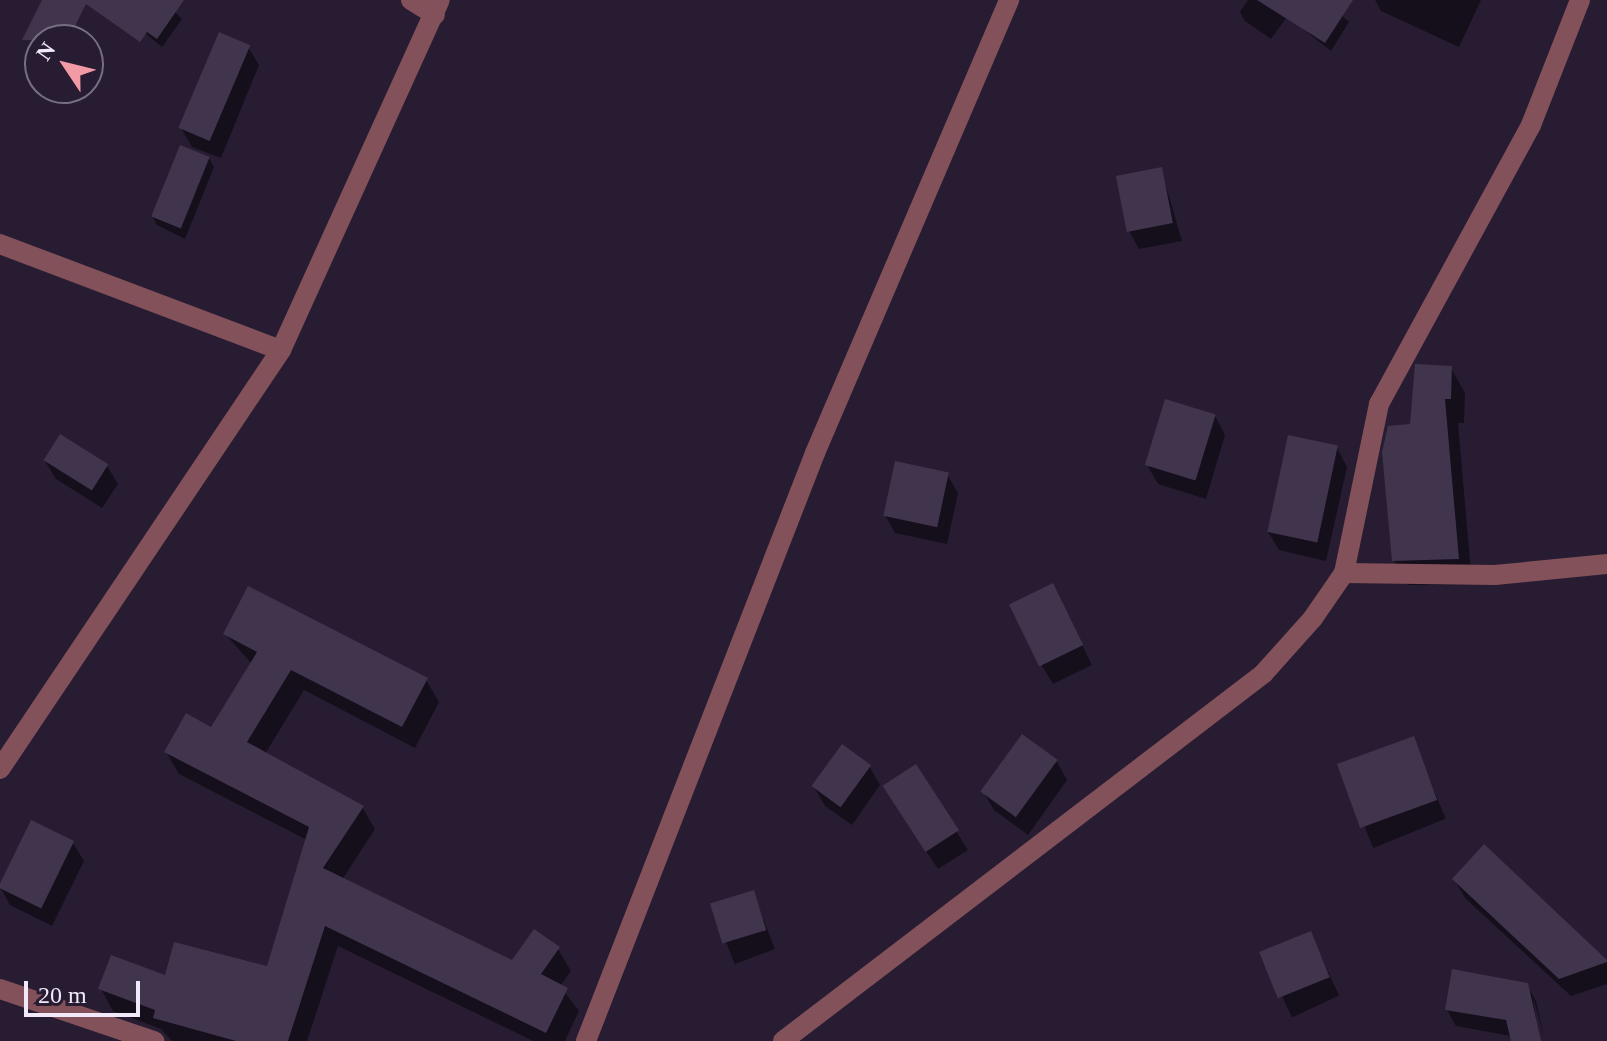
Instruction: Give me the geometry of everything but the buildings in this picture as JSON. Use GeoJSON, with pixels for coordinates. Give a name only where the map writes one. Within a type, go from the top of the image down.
{"type":"FeatureCollection","features":[{"type":"Feature","properties":{"kind":"street"},"geometry":{"type":"LineString","coordinates":[[0,769],[281,350],[438,7],[411,0]]}},
{"type":"Feature","properties":{"kind":"street"},"geometry":{"type":"LineString","coordinates":[[586,1041],[815,453],[1009,0]]}},
{"type":"Feature","properties":{"kind":"street"},"geometry":{"type":"LineString","coordinates":[[783,1041],[1263,674],[1344,573],[1379,404],[1531,125],[1580,0]]}},
{"type":"Feature","properties":{"kind":"street"},"geometry":{"type":"LineString","coordinates":[[0,244],[281,350]]}},
{"type":"Feature","properties":{"kind":"street"},"geometry":{"type":"LineString","coordinates":[[1344,573],[1495,575],[1607,564]]}},
{"type":"Feature","properties":{"kind":"street"},"geometry":{"type":"LineString","coordinates":[[0,989],[154,1041]]}}]}
